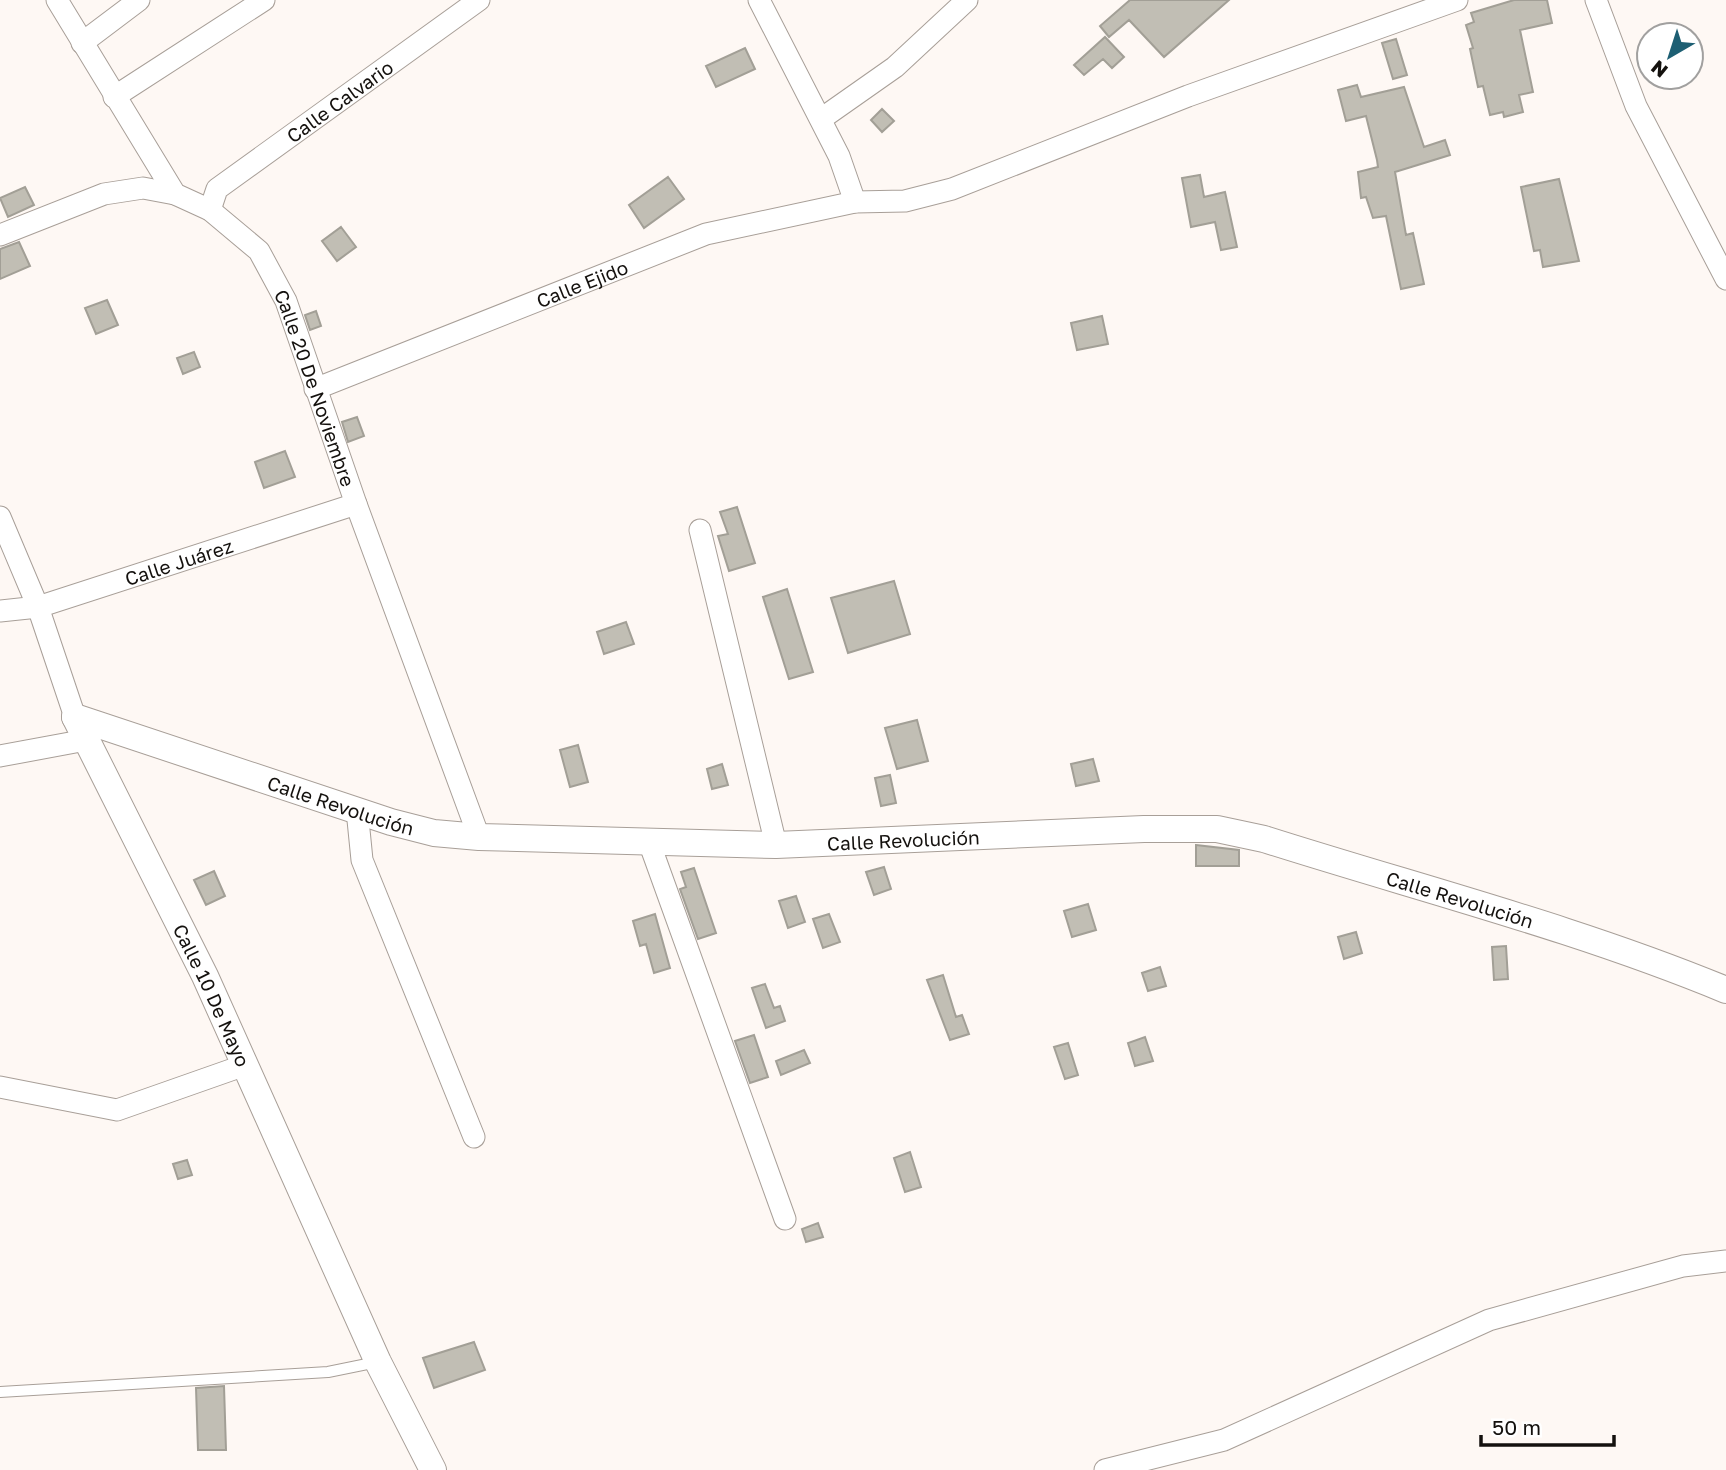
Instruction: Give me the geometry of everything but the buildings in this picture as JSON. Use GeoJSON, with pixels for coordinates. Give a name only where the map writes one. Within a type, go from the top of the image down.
{"type":"FeatureCollection","features":[{"type":"Feature","properties":{"kind":"street"},"geometry":{"type":"LineString","coordinates":[[57,0],[175,194]]}},
{"type":"Feature","properties":{"kind":"street"},"geometry":{"type":"LineString","coordinates":[[82,43],[139,0]]}},
{"type":"Feature","properties":{"kind":"street"},"geometry":{"type":"LineString","coordinates":[[114,97],[264,0]]}},
{"type":"Feature","properties":{"kind":"street","name":"Calle Calvario"},"geometry":{"type":"LineString","coordinates":[[210,210],[217,189],[479,0]]}},
{"type":"Feature","properties":{"kind":"street"},"geometry":{"type":"LineString","coordinates":[[759,0],[839,156],[855,201]]}},
{"type":"Feature","properties":{"kind":"street"},"geometry":{"type":"LineString","coordinates":[[821,119],[895,67],[967,0]]}},
{"type":"Feature","properties":{"kind":"street","name":"Calle Ejido"},"geometry":{"type":"LineString","coordinates":[[315,390],[706,234],[855,201],[905,201],[952,189],[1188,96],[1457,0]]}},
{"type":"Feature","properties":{"kind":"street"},"geometry":{"type":"LineString","coordinates":[[1597,0],[1636,106],[1726,279]]}},
{"type":"Feature","properties":{"kind":"street","name":"Calle 20 De Noviembre"},"geometry":{"type":"LineString","coordinates":[[0,235],[104,194],[143,188],[175,194],[210,210],[259,251],[286,300],[315,390],[479,837]]}},
{"type":"Feature","properties":{"kind":"street","name":"Calle Juárez"},"geometry":{"type":"LineString","coordinates":[[0,611],[38,607],[356,504]]}},
{"type":"Feature","properties":{"kind":"street","name":"Calle 10 De Mayo"},"geometry":{"type":"LineString","coordinates":[[0,517],[38,607],[80,728],[205,976],[378,1362],[433,1470]]}},
{"type":"Feature","properties":{"kind":"street"},"geometry":{"type":"LineString","coordinates":[[699,530],[776,845]]}},
{"type":"Feature","properties":{"kind":"street"},"geometry":{"type":"LineString","coordinates":[[0,756],[80,728]]}},
{"type":"Feature","properties":{"kind":"street","name":"Calle Revolución"},"geometry":{"type":"LineString","coordinates":[[80,728],[434,833],[479,837],[776,845],[1144,829],[1217,829],[1264,839],[1542,923],[1662,964],[1726,990]]}},
{"type":"Feature","properties":{"kind":"street"},"geometry":{"type":"LineString","coordinates":[[357,810],[362,860],[474,1137]]}},
{"type":"Feature","properties":{"kind":"street"},"geometry":{"type":"LineString","coordinates":[[649,842],[785,1219]]}},
{"type":"Feature","properties":{"kind":"street"},"geometry":{"type":"LineString","coordinates":[[0,1087],[117,1110],[245,1065]]}},
{"type":"Feature","properties":{"kind":"street"},"geometry":{"type":"LineString","coordinates":[[1105,1470],[1224,1440],[1489,1320],[1683,1266],[1726,1261]]}},
{"type":"Feature","properties":{"kind":"lane"},"geometry":{"type":"LineString","coordinates":[[0,1392],[328,1373],[378,1362]]}}]}
